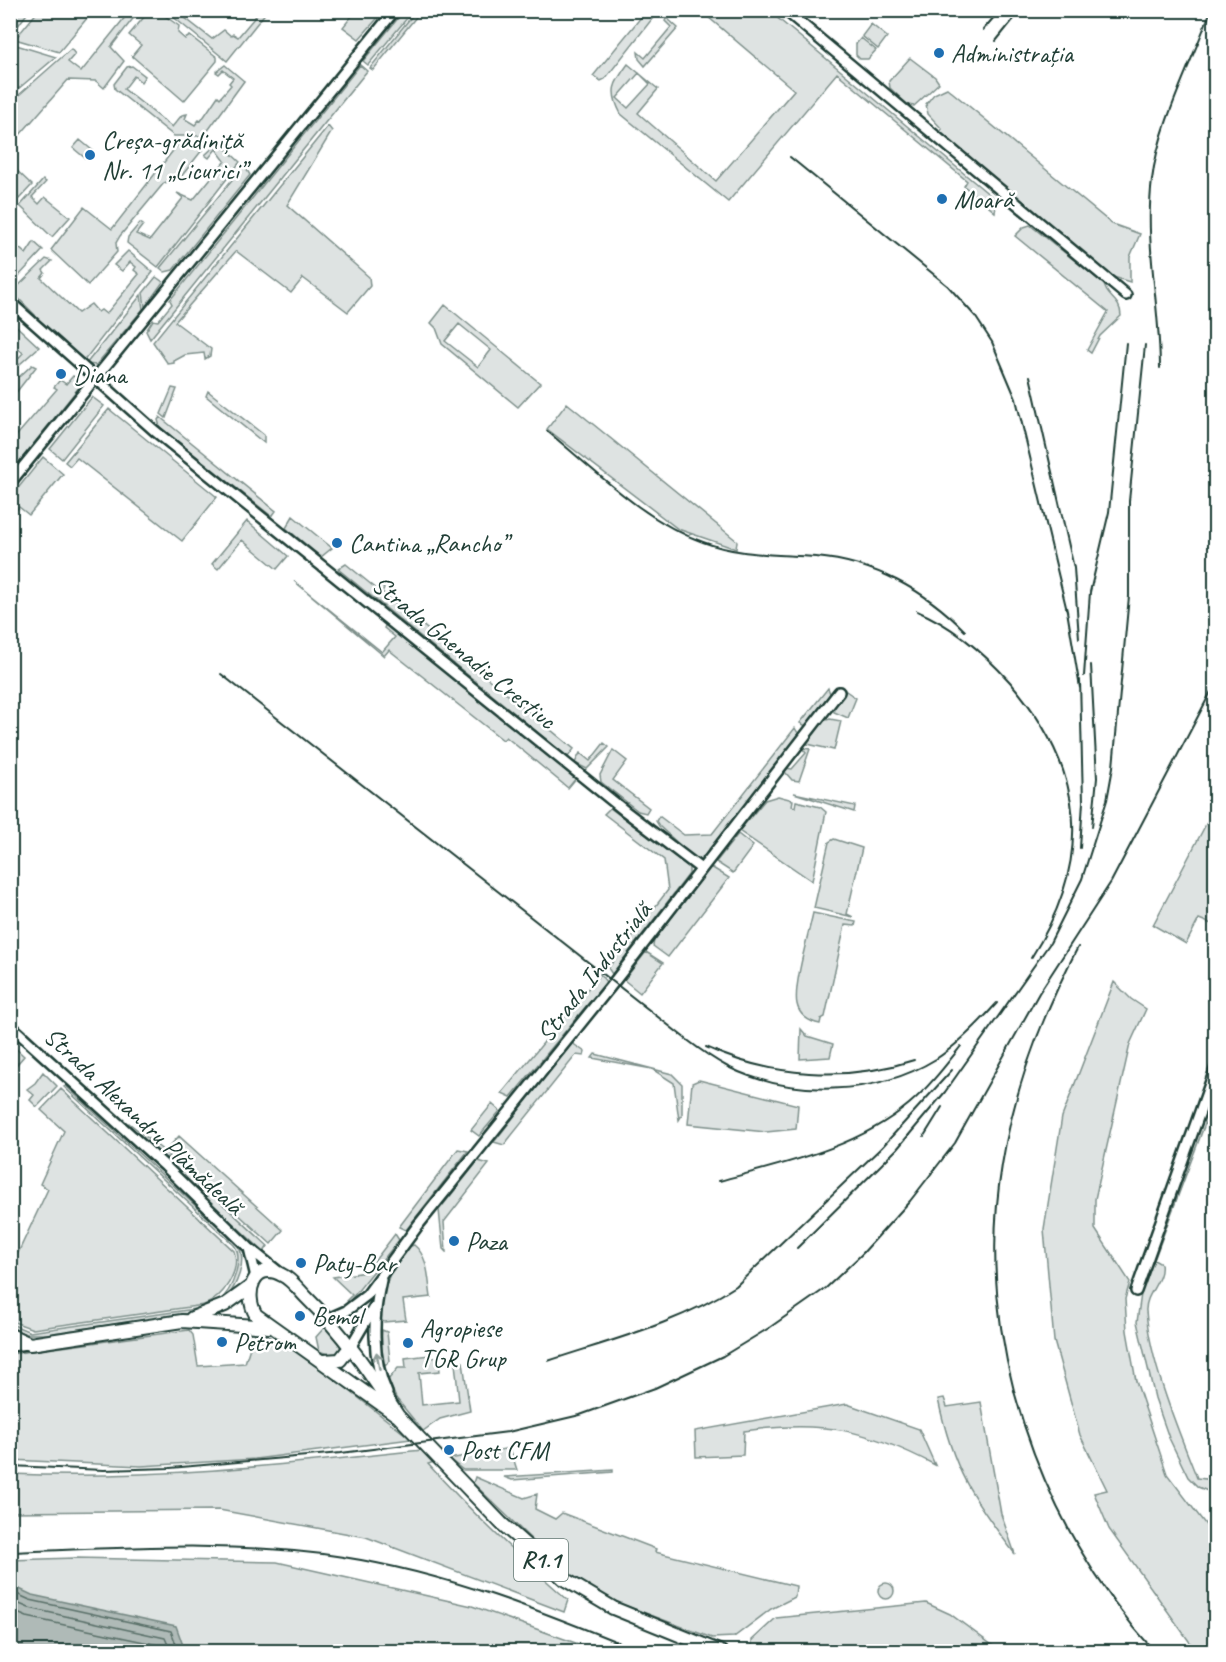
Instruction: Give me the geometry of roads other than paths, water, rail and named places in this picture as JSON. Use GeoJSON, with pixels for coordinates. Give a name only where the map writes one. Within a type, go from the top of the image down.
{"type":"FeatureCollection","features":[{"type":"Feature","properties":{"kind":"main road"},"geometry":{"type":"LineString","coordinates":[[182,1321],[225,1305],[267,1272],[282,1275],[328,1319],[351,1346],[398,1416]]}},
{"type":"Feature","properties":{"kind":"main road"},"geometry":{"type":"LineString","coordinates":[[253,1282],[249,1296],[253,1310],[260,1318],[398,1416]]}},
{"type":"Feature","properties":{"kind":"main road"},"geometry":{"type":"LineString","coordinates":[[10,1335],[30,1344],[182,1321],[258,1324],[276,1328]]}},
{"type":"Feature","properties":{"kind":"main road"},"geometry":{"type":"LineString","coordinates":[[323,1361],[340,1360],[351,1346]]}},
{"type":"Feature","properties":{"kind":"main road","name":"R1.1"},"geometry":{"type":"LineString","coordinates":[[398,1416],[484,1507],[564,1579],[613,1608],[721,1652]]}},
{"type":"Feature","properties":{"kind":"street"},"geometry":{"type":"LineString","coordinates":[[10,483],[395,10]]}},
{"type":"Feature","properties":{"kind":"street"},"geometry":{"type":"LineString","coordinates":[[785,10],[1126,295]]}},
{"type":"Feature","properties":{"kind":"street","name":"Strada Ghenadie Crestiuc"},"geometry":{"type":"LineString","coordinates":[[10,302],[155,431],[193,459],[625,811],[701,869]]}},
{"type":"Feature","properties":{"kind":"street","name":"Strada Industrială"},"geometry":{"type":"LineString","coordinates":[[328,1319],[356,1304],[381,1277],[419,1224],[614,982],[839,692]]}},
{"type":"Feature","properties":{"kind":"street","name":"Strada Alexandru Plămădeală"},"geometry":{"type":"LineString","coordinates":[[10,1025],[167,1168],[249,1248],[282,1275]]}},
{"type":"Feature","properties":{"kind":"street"},"geometry":{"type":"LineString","coordinates":[[1136,1291],[1215,1067]]}},
{"type":"Feature","properties":{"kind":"street","name":"Strada Alexandru Plămădeală"},"geometry":{"type":"LineString","coordinates":[[249,1248],[253,1282]]}},
{"type":"Feature","properties":{"kind":"street","name":"Strada Industrială"},"geometry":{"type":"LineString","coordinates":[[381,1277],[376,1303],[378,1360],[385,1388],[398,1416]]}},
{"type":"Feature","properties":{"kind":"street","name":"Strada Industrială"},"geometry":{"type":"LineString","coordinates":[[351,1346],[376,1303]]}},
{"type":"Feature","properties":{"kind":"street"},"geometry":{"type":"LineString","coordinates":[[10,1346],[30,1344]]}},
{"type":"Feature","properties":{"kind":"water"},"geometry":{"type":"Polygon","coordinates":[[[11,1585],[32,1595],[176,1626],[185,1651],[11,1651],[11,1585]]]}},
{"type":"Feature","properties":{"kind":"railway"},"geometry":{"type":"LineString","coordinates":[[983,30],[1000,10]]}},
{"type":"Feature","properties":{"kind":"railway"},"geometry":{"type":"LineString","coordinates":[[996,41],[1021,10]]}},
{"type":"Feature","properties":{"kind":"railway"},"geometry":{"type":"LineString","coordinates":[[1160,368],[1150,227],[1152,180],[1155,159],[1168,116],[1211,10]]}},
{"type":"Feature","properties":{"kind":"railway"},"geometry":{"type":"LineString","coordinates":[[790,157],[948,286],[975,316],[992,342],[1016,399],[1067,611],[1080,688]]}},
{"type":"Feature","properties":{"kind":"railway"},"geometry":{"type":"LineString","coordinates":[[1084,676],[1090,592],[1109,512],[1126,343]]}},
{"type":"Feature","properties":{"kind":"railway"},"geometry":{"type":"LineString","coordinates":[[797,1248],[897,1149],[945,1092],[1050,943],[1082,879],[1107,800],[1113,767],[1129,596],[1129,501],[1145,345]]}},
{"type":"Feature","properties":{"kind":"railway"},"geometry":{"type":"LineString","coordinates":[[1030,376],[1074,568],[1079,638]]}},
{"type":"Feature","properties":{"kind":"railway"},"geometry":{"type":"LineString","coordinates":[[547,431],[640,508],[681,533],[731,550],[816,557],[858,565],[897,580],[916,591],[965,631]]}},
{"type":"Feature","properties":{"kind":"railway"},"geometry":{"type":"LineString","coordinates":[[917,611],[943,624],[967,641],[1010,682],[1035,715],[1054,748],[1067,782],[1073,816],[1072,850],[1065,885],[1051,921],[1031,958]]}},
{"type":"Feature","properties":{"kind":"railway"},"geometry":{"type":"LineString","coordinates":[[1091,665],[1097,778],[1092,827]]}},
{"type":"Feature","properties":{"kind":"railway"},"geometry":{"type":"LineString","coordinates":[[221,674],[686,1039],[728,1067],[753,1077],[806,1088],[860,1086],[887,1080],[936,1059],[968,1033],[997,1003]]}},
{"type":"Feature","properties":{"kind":"railway"},"geometry":{"type":"LineString","coordinates":[[1080,680],[1083,802],[1080,848]]}},
{"type":"Feature","properties":{"kind":"railway"},"geometry":{"type":"LineString","coordinates":[[10,1466],[104,1470],[170,1468],[341,1453],[508,1432],[580,1415],[655,1388],[723,1356],[769,1328],[826,1288],[862,1254],[910,1201],[955,1143],[1039,993],[1111,882],[1216,682]]}},
{"type":"Feature","properties":{"kind":"railway"},"geometry":{"type":"LineString","coordinates":[[1078,947],[1041,1026],[1022,1080],[1007,1136],[995,1230],[997,1296],[1007,1361],[1024,1425],[1048,1487],[1078,1546],[1114,1601],[1155,1652]]}},
{"type":"Feature","properties":{"kind":"railway"},"geometry":{"type":"LineString","coordinates":[[719,1181],[819,1153],[866,1132],[909,1104],[961,1046]]}},
{"type":"Feature","properties":{"kind":"railway"},"geometry":{"type":"LineString","coordinates":[[706,1047],[756,1065],[809,1073],[862,1071],[914,1060]]}},
{"type":"Feature","properties":{"kind":"railway"},"geometry":{"type":"LineString","coordinates":[[548,1361],[669,1320],[736,1286],[882,1147],[952,1070]]}},
{"type":"Feature","properties":{"kind":"railway"},"geometry":{"type":"LineString","coordinates":[[924,1136],[942,1107]]}},
{"type":"Feature","properties":{"kind":"railway"},"geometry":{"type":"LineString","coordinates":[[10,1552],[135,1547],[218,1547],[260,1548],[343,1557],[420,1573],[495,1596],[642,1652]]}},
{"type":"Feature","properties":{"kind":"place","name":"Administrația"},"geometry":{"type":"Point","coordinates":[939,53]}},
{"type":"Feature","properties":{"kind":"place","name":"Creșa-grădiniță Nr. 11 „Licurici”"},"geometry":{"type":"Point","coordinates":[90,155]}},
{"type":"Feature","properties":{"kind":"place","name":"Moară"},"geometry":{"type":"Point","coordinates":[942,199]}},
{"type":"Feature","properties":{"kind":"place","name":"Diana"},"geometry":{"type":"Point","coordinates":[61,374]}},
{"type":"Feature","properties":{"kind":"place","name":"Cantina „Rancho”"},"geometry":{"type":"Point","coordinates":[337,543]}},
{"type":"Feature","properties":{"kind":"place","name":"Paza"},"geometry":{"type":"Point","coordinates":[454,1241]}},
{"type":"Feature","properties":{"kind":"place","name":"Paty-Bar"},"geometry":{"type":"Point","coordinates":[301,1263]}},
{"type":"Feature","properties":{"kind":"place","name":"Bemol"},"geometry":{"type":"Point","coordinates":[300,1316]}},
{"type":"Feature","properties":{"kind":"place","name":"Petrom"},"geometry":{"type":"Point","coordinates":[222,1342]}},
{"type":"Feature","properties":{"kind":"place","name":"Agropiese TGR Grup"},"geometry":{"type":"Point","coordinates":[408,1343]}},
{"type":"Feature","properties":{"kind":"place","name":"Post CFM"},"geometry":{"type":"Point","coordinates":[449,1450]}}]}
